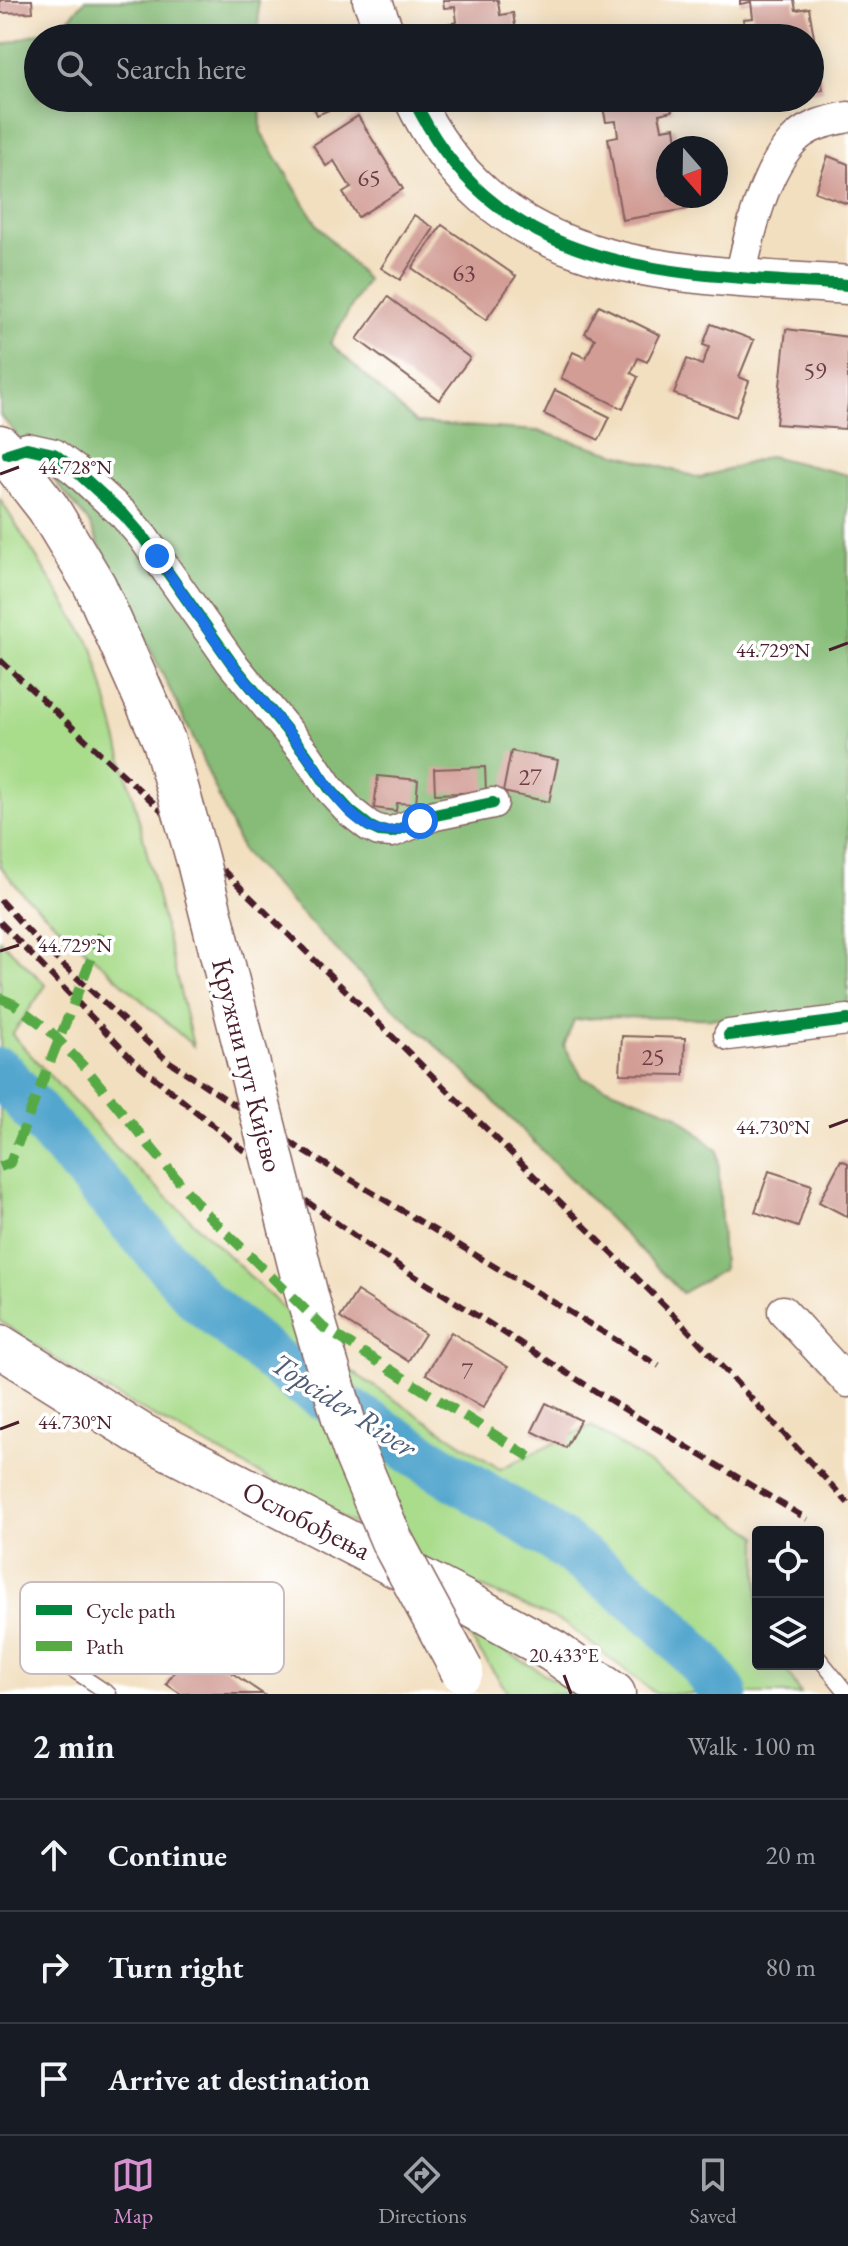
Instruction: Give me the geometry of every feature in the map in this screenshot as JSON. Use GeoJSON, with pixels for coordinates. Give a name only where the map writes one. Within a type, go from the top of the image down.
{"type":"FeatureCollection","features":[{"type":"Feature","properties":{"kind":"main road","name":"Кружни пут Кијево"},"geometry":{"type":"LineString","coordinates":[[4,450],[48,508],[95,586],[164,741],[197,858],[308,1300],[344,1421],[392,1541],[436,1626],[478,1694]]}},
{"type":"Feature","properties":{"kind":"main road","name":"Ослобођења"},"geometry":{"type":"LineString","coordinates":[[0,1346],[142,1435],[465,1602],[553,1651],[614,1694]]}},
{"type":"Feature","properties":{"kind":"street"},"geometry":{"type":"LineString","coordinates":[[372,0],[381,24]]}},
{"type":"Feature","properties":{"kind":"street"},"geometry":{"type":"LineString","coordinates":[[421,112],[442,150],[475,185],[513,218],[554,240],[621,263],[740,278],[848,285]]}},
{"type":"Feature","properties":{"kind":"street"},"geometry":{"type":"LineString","coordinates":[[740,278],[748,237],[771,172],[797,138],[822,122],[848,117]]}},
{"type":"Feature","properties":{"kind":"street"},"geometry":{"type":"LineString","coordinates":[[4,450],[27,448],[54,454],[124,515],[143,537],[231,662],[306,754],[329,788],[369,826],[392,832],[435,815],[493,803]]}},
{"type":"Feature","properties":{"kind":"street"},"geometry":{"type":"LineString","coordinates":[[729,1035],[848,1020]]}},
{"type":"Feature","properties":{"kind":"street"},"geometry":{"type":"LineString","coordinates":[[783,1311],[848,1382]]}},
{"type":"Feature","properties":{"kind":"lane"},"geometry":{"type":"LineString","coordinates":[[824,1664],[848,1694]]}},
{"type":"Feature","properties":{"kind":"lane"},"geometry":{"type":"LineString","coordinates":[[79,1674],[109,1694]]}},
{"type":"Feature","properties":{"kind":"green space"},"geometry":{"type":"Polygon","coordinates":[[[85,0],[258,0],[259,24],[64,24],[85,0]]]}},
{"type":"Feature","properties":{"kind":"green space"},"geometry":{"type":"Polygon","coordinates":[[[24,38],[24,112],[260,112],[261,132],[318,226],[367,280],[330,343],[416,423],[538,431],[700,478],[770,456],[848,475],[848,1016],[765,1019],[608,1017],[574,1020],[564,1046],[583,1078],[676,1114],[718,1151],[723,1270],[682,1293],[464,1071],[384,999],[243,853],[191,733],[88,521],[0,415],[0,46],[24,38]]]}},
{"type":"Feature","properties":{"kind":"green space"},"geometry":{"type":"Polygon","coordinates":[[[0,499],[93,648],[141,828],[193,1046],[24,895],[0,866],[0,499]]]}},
{"type":"Feature","properties":{"kind":"green space"},"geometry":{"type":"Polygon","coordinates":[[[0,940],[46,985],[12,1035],[125,1157],[345,1367],[500,1469],[591,1426],[752,1532],[752,1670],[787,1670],[801,1694],[656,1694],[566,1624],[477,1585],[324,1509],[87,1380],[0,1321],[0,940]]]}},
{"type":"Feature","properties":{"kind":"green space"},"geometry":{"type":"Polygon","coordinates":[[[460,1623],[577,1694],[509,1694],[460,1623]]]}},
{"type":"Feature","properties":{"kind":"building"},"geometry":{"type":"Polygon","coordinates":[[[0,0],[32,0],[33,12],[0,13],[0,0]]]}},
{"type":"Feature","properties":{"kind":"building"},"geometry":{"type":"Polygon","coordinates":[[[443,0],[498,0],[500,15],[513,13],[515,24],[447,24],[457,22],[455,7],[444,8],[443,0]]]}},
{"type":"Feature","properties":{"kind":"building"},"geometry":{"type":"Polygon","coordinates":[[[740,0],[794,0],[796,10],[809,8],[812,24],[744,24],[743,19],[753,18],[751,2],[740,4],[740,0]]]}},
{"type":"Feature","properties":{"kind":"building"},"geometry":{"type":"Polygon","coordinates":[[[604,112],[668,112],[659,114],[662,129],[675,127],[676,136],[656,136],[656,208],[688,209],[622,220],[608,138],[618,136],[616,121],[606,122],[604,112]]]}},
{"type":"Feature","properties":{"kind":"building"},"geometry":{"type":"Polygon","coordinates":[[[358,116],[403,189],[358,217],[343,193],[351,188],[334,161],[326,166],[313,145],[358,116]]]}},
{"type":"Feature","properties":{"kind":"building"},"geometry":{"type":"Polygon","coordinates":[[[828,156],[848,164],[848,204],[815,192],[828,156]]]}},
{"type":"Feature","properties":{"kind":"building"},"geometry":{"type":"Polygon","coordinates":[[[414,215],[434,228],[400,280],[381,268],[414,215]]]}},
{"type":"Feature","properties":{"kind":"building"},"geometry":{"type":"Polygon","coordinates":[[[442,225],[516,276],[486,320],[412,268],[442,225]]]}},
{"type":"Feature","properties":{"kind":"building"},"geometry":{"type":"Polygon","coordinates":[[[388,297],[470,358],[439,400],[357,339],[388,297]]]}},
{"type":"Feature","properties":{"kind":"building"},"geometry":{"type":"Polygon","coordinates":[[[599,305],[660,335],[647,362],[638,358],[631,373],[638,377],[623,409],[561,378],[573,352],[586,358],[595,339],[585,333],[599,305]]]}},
{"type":"Feature","properties":{"kind":"building"},"geometry":{"type":"Polygon","coordinates":[[[711,324],[754,340],[739,377],[749,381],[736,417],[674,394],[687,359],[702,365],[709,347],[703,345],[711,324]]]}},
{"type":"Feature","properties":{"kind":"building"},"geometry":{"type":"Polygon","coordinates":[[[786,329],[848,337],[845,429],[776,424],[786,329]]]}},
{"type":"Feature","properties":{"kind":"building"},"geometry":{"type":"Polygon","coordinates":[[[555,390],[610,417],[599,440],[544,414],[555,390]]]}},
{"type":"Feature","properties":{"kind":"building"},"geometry":{"type":"Polygon","coordinates":[[[511,751],[558,760],[549,802],[503,792],[511,751]]]}},
{"type":"Feature","properties":{"kind":"building"},"geometry":{"type":"Polygon","coordinates":[[[485,767],[486,792],[435,794],[434,769],[485,767]]]}},
{"type":"Feature","properties":{"kind":"building"},"geometry":{"type":"Polygon","coordinates":[[[378,776],[418,780],[416,804],[397,803],[396,811],[374,808],[378,776]]]}},
{"type":"Feature","properties":{"kind":"building"},"geometry":{"type":"Polygon","coordinates":[[[622,1036],[685,1038],[684,1075],[620,1074],[622,1036]]]}},
{"type":"Feature","properties":{"kind":"building"},"geometry":{"type":"Polygon","coordinates":[[[841,1160],[848,1163],[848,1217],[819,1202],[841,1160]]]}},
{"type":"Feature","properties":{"kind":"building"},"geometry":{"type":"Polygon","coordinates":[[[769,1171],[812,1185],[798,1227],[755,1212],[769,1171]]]}},
{"type":"Feature","properties":{"kind":"building"},"geometry":{"type":"Polygon","coordinates":[[[357,1291],[425,1334],[408,1361],[340,1318],[357,1291]]]}},
{"type":"Feature","properties":{"kind":"building"},"geometry":{"type":"Polygon","coordinates":[[[451,1332],[508,1367],[483,1408],[426,1374],[451,1332]]]}},
{"type":"Feature","properties":{"kind":"building"},"geometry":{"type":"Polygon","coordinates":[[[546,1403],[580,1420],[566,1448],[532,1431],[546,1403]]]}},
{"type":"Feature","properties":{"kind":"building"},"geometry":{"type":"Polygon","coordinates":[[[173,1674],[233,1674],[263,1694],[181,1694],[166,1684],[173,1674]]]}},
{"type":"Feature","properties":{"kind":"waterway","name":"Topcider River"},"geometry":{"type":"LineString","coordinates":[[0,1072],[200,1300],[297,1379],[552,1537],[619,1585],[663,1622],[724,1694]]}},
{"type":"Feature","properties":{"kind":"railway"},"geometry":{"type":"LineString","coordinates":[[0,660],[172,820],[672,1313],[848,1503]]}},
{"type":"Feature","properties":{"kind":"railway"},"geometry":{"type":"LineString","coordinates":[[0,900],[39,943],[167,1060],[302,1150],[659,1366]]}},
{"type":"Feature","properties":{"kind":"railway"},"geometry":{"type":"LineString","coordinates":[[0,922],[133,1060],[298,1195],[377,1252],[619,1406],[807,1519]]}},
{"type":"Feature","properties":{"kind":"marked path"},"geometry":{"type":"LineString","coordinates":[[0,1167],[10,1163],[101,934]]}},
{"type":"Feature","properties":{"kind":"marked path"},"geometry":{"type":"LineString","coordinates":[[0,998],[14,1004],[49,1030],[89,1072],[200,1207],[324,1328],[530,1457]]}},
{"type":"Feature","properties":{"kind":"cycle path"},"geometry":{"type":"LineString","coordinates":[[421,112],[449,158],[493,202],[543,234],[598,255],[657,269],[848,285]]}},
{"type":"Feature","properties":{"kind":"cycle path"},"geometry":{"type":"LineString","coordinates":[[8,454],[27,448],[54,454],[124,515],[143,537],[231,662],[306,754],[329,788],[369,826],[392,832],[435,815],[493,803]]}},
{"type":"Feature","properties":{"kind":"cycle path"},"geometry":{"type":"LineString","coordinates":[[729,1035],[848,1020]]}},
{"type":"Feature","properties":{"kind":"route"},"geometry":{"type":"LineString","coordinates":[[157,556],[231,662],[351,812],[379,831],[392,832],[420,821]]}}]}
